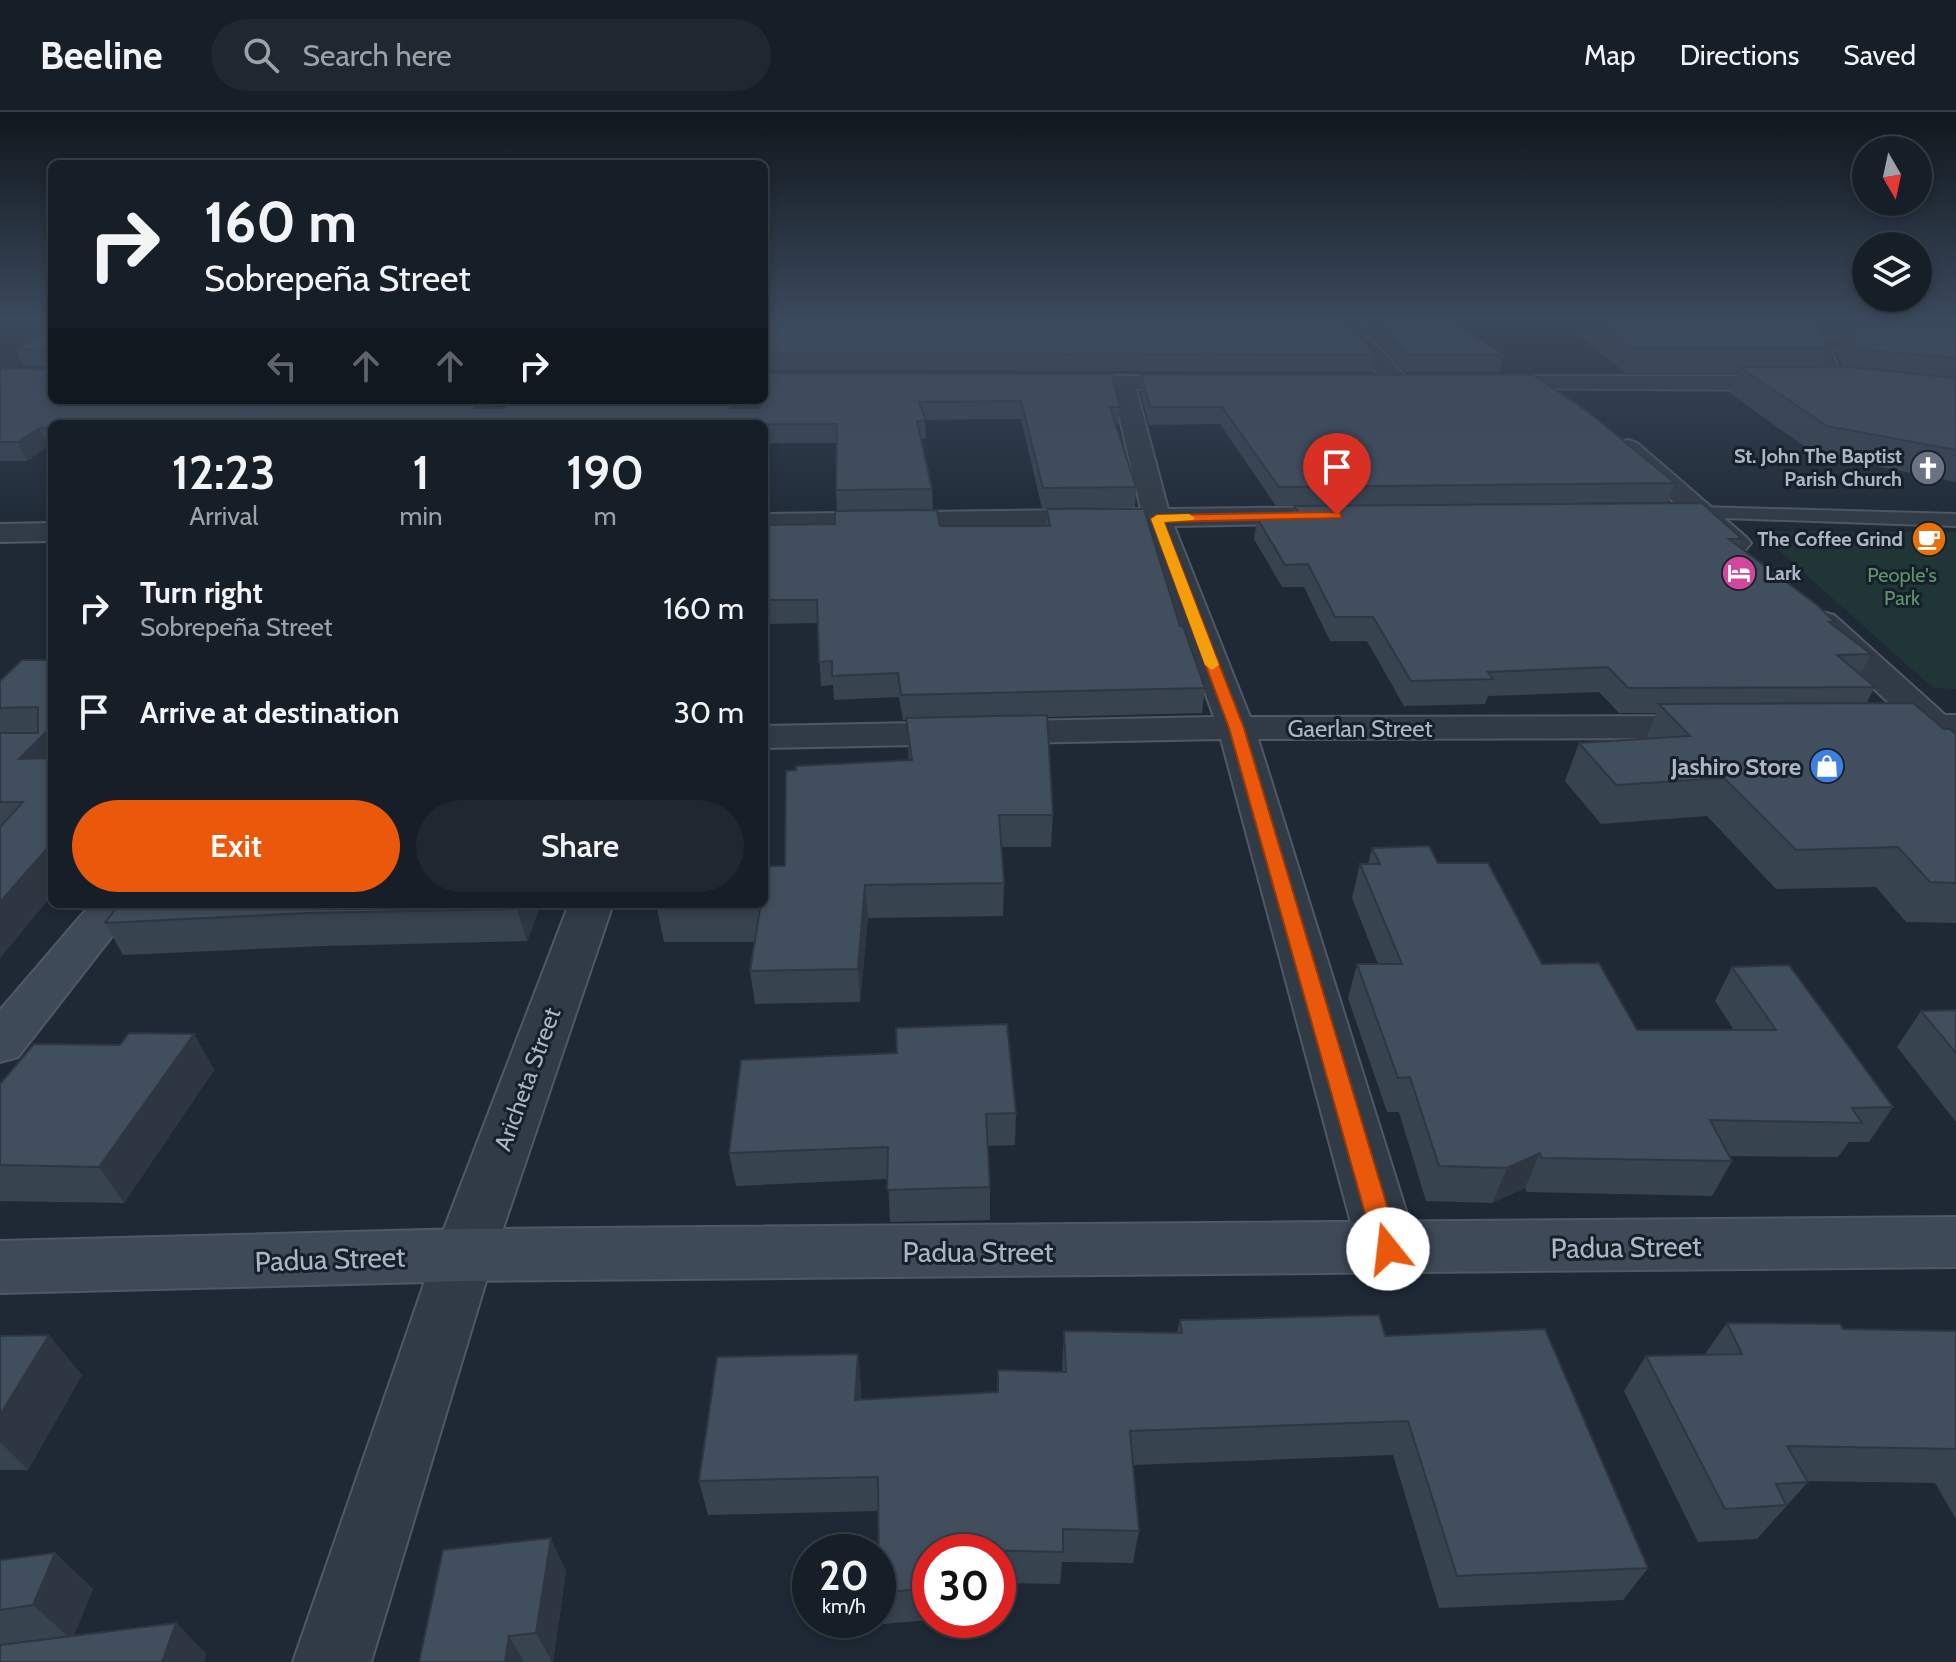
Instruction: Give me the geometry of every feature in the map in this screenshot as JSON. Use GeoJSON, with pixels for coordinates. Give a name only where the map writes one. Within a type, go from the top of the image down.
{"type":"FeatureCollection","features":[{"type":"Feature","properties":{"kind":"main road"},"geometry":{"type":"LineString","coordinates":[[0,1044],[112,908]]}},
{"type":"Feature","properties":{"kind":"main road","name":"Padua Street"},"geometry":{"type":"LineString","coordinates":[[0,1267],[464,1255],[1956,1242]]}},
{"type":"Feature","properties":{"kind":"street"},"geometry":{"type":"LineString","coordinates":[[1125,390],[1157,519],[1236,728],[1388,1249]]}},
{"type":"Feature","properties":{"kind":"street"},"geometry":{"type":"LineString","coordinates":[[1557,390],[1581,409]]}},
{"type":"Feature","properties":{"kind":"street"},"geometry":{"type":"LineString","coordinates":[[1613,435],[1761,566]]}},
{"type":"Feature","properties":{"kind":"street"},"geometry":{"type":"LineString","coordinates":[[1657,513],[1702,513]]}},
{"type":"Feature","properties":{"kind":"street"},"geometry":{"type":"LineString","coordinates":[[768,522],[1379,514]]}},
{"type":"Feature","properties":{"kind":"street"},"geometry":{"type":"LineString","coordinates":[[0,533],[48,532]]}},
{"type":"Feature","properties":{"kind":"street"},"geometry":{"type":"LineString","coordinates":[[1796,598],[1949,732]]}},
{"type":"Feature","properties":{"kind":"street","name":"Gaerlan Street"},"geometry":{"type":"LineString","coordinates":[[768,737],[1236,728],[1745,727]]}},
{"type":"Feature","properties":{"kind":"street"},"geometry":{"type":"LineString","coordinates":[[1841,727],[1949,732]]}},
{"type":"Feature","properties":{"kind":"street","name":"Aricheta Street"},"geometry":{"type":"LineString","coordinates":[[332,1662],[464,1255],[590,908]]}},
{"type":"Feature","properties":{"kind":"lane"},"geometry":{"type":"LineString","coordinates":[[1702,513],[1956,520]]}},
{"type":"Feature","properties":{"kind":"green space","name":"People's Park"},"geometry":{"type":"Polygon","coordinates":[[[1757,531],[1956,532],[1956,689],[1933,688],[1757,531]]]}},
{"type":"Feature","properties":{"kind":"building"},"geometry":{"type":"Polygon","coordinates":[[[0,390],[48,390],[48,404],[475,404],[475,408],[504,408],[507,404],[732,404],[730,408],[759,408],[760,404],[768,404],[768,390],[1116,390],[1120,407],[1110,407],[1136,487],[1043,488],[1021,401],[919,402],[926,420],[917,421],[932,489],[836,490],[837,424],[768,424],[768,420],[48,420],[48,428],[39,428],[18,442],[0,442],[0,390]]]}},
{"type":"Feature","properties":{"kind":"building"},"geometry":{"type":"Polygon","coordinates":[[[1145,390],[1556,390],[1587,411],[1675,483],[1279,487],[1222,407],[1150,407],[1145,390]]]}},
{"type":"Feature","properties":{"kind":"building"},"geometry":{"type":"Polygon","coordinates":[[[1774,390],[1956,390],[1956,450],[1827,426],[1774,390]]]}},
{"type":"Feature","properties":{"kind":"building"},"geometry":{"type":"Polygon","coordinates":[[[1702,503],[1742,539],[1729,539],[1817,605],[1835,622],[1829,622],[1871,654],[1837,655],[1875,687],[1628,688],[1608,667],[1488,672],[1493,679],[1411,681],[1373,617],[1335,617],[1308,564],[1285,565],[1257,518],[1302,517],[1294,506],[1702,503]]]}},
{"type":"Feature","properties":{"kind":"building"},"geometry":{"type":"Polygon","coordinates":[[[1047,509],[1144,509],[1180,626],[1183,626],[1205,688],[901,695],[898,673],[832,676],[832,661],[819,662],[817,600],[768,600],[768,525],[835,524],[835,511],[937,510],[940,526],[1050,526],[1047,509]]]}},
{"type":"Feature","properties":{"kind":"building"},"geometry":{"type":"Polygon","coordinates":[[[22,660],[48,660],[48,730],[19,759],[48,758],[48,848],[0,902],[0,827],[23,802],[0,802],[0,733],[38,733],[38,707],[0,708],[0,681],[22,660]]]}},
{"type":"Feature","properties":{"kind":"building"},"geometry":{"type":"Polygon","coordinates":[[[1913,703],[1944,729],[1956,734],[1956,883],[1930,882],[1898,847],[1796,850],[1724,778],[1616,785],[1579,743],[1690,736],[1659,704],[1913,703]]]}},
{"type":"Feature","properties":{"kind":"building"},"geometry":{"type":"Polygon","coordinates":[[[1047,715],[1053,815],[999,815],[1004,883],[865,885],[858,969],[750,971],[760,909],[657,909],[768,908],[768,866],[785,866],[786,771],[796,770],[796,766],[912,760],[906,718],[1047,715]]]}},
{"type":"Feature","properties":{"kind":"building"},"geometry":{"type":"Polygon","coordinates":[[[1429,846],[1438,863],[1488,863],[1542,964],[1599,963],[1637,1030],[1776,1030],[1732,967],[1789,965],[1893,1107],[1852,1108],[1862,1123],[1710,1120],[1732,1161],[1542,1158],[1540,1153],[1507,1168],[1439,1166],[1410,1077],[1398,1078],[1357,964],[1402,964],[1360,864],[1380,864],[1372,848],[1429,846]]]}},
{"type":"Feature","properties":{"kind":"building"},"geometry":{"type":"Polygon","coordinates":[[[116,908],[517,908],[309,913],[105,923],[116,908]]]}},
{"type":"Feature","properties":{"kind":"building"},"geometry":{"type":"Polygon","coordinates":[[[1956,1010],[1956,1053],[1921,1011],[1956,1010]]]}},
{"type":"Feature","properties":{"kind":"building"},"geometry":{"type":"Polygon","coordinates":[[[1007,1024],[1016,1113],[986,1114],[990,1187],[887,1190],[888,1147],[729,1153],[741,1060],[897,1053],[896,1028],[1007,1024]]]}},
{"type":"Feature","properties":{"kind":"building"},"geometry":{"type":"Polygon","coordinates":[[[129,1033],[194,1034],[99,1167],[0,1165],[0,1084],[34,1044],[120,1045],[129,1033]]]}},
{"type":"Feature","properties":{"kind":"building"},"geometry":{"type":"Polygon","coordinates":[[[1379,1315],[1385,1336],[1545,1329],[1648,1568],[1457,1576],[1408,1421],[1130,1431],[1139,1531],[1063,1529],[1063,1552],[1016,1551],[1016,1534],[912,1534],[912,1590],[896,1591],[896,1534],[878,1534],[878,1477],[699,1481],[717,1357],[858,1354],[855,1400],[998,1392],[998,1370],[1066,1372],[1064,1331],[1182,1333],[1180,1320],[1379,1315]]]}},
{"type":"Feature","properties":{"kind":"building"},"geometry":{"type":"Polygon","coordinates":[[[1727,1323],[1840,1324],[1843,1329],[1956,1331],[1956,1449],[1787,1446],[1808,1482],[1776,1484],[1786,1505],[1725,1509],[1646,1356],[1742,1354],[1727,1323]]]}},
{"type":"Feature","properties":{"kind":"building"},"geometry":{"type":"Polygon","coordinates":[[[49,1335],[0,1415],[0,1336],[49,1335]]]}},
{"type":"Feature","properties":{"kind":"building"},"geometry":{"type":"Polygon","coordinates":[[[551,1538],[536,1633],[509,1636],[505,1662],[419,1662],[443,1550],[551,1538]]]}},
{"type":"Feature","properties":{"kind":"building"},"geometry":{"type":"Polygon","coordinates":[[[55,1553],[33,1605],[0,1610],[0,1560],[55,1553]]]}},
{"type":"Feature","properties":{"kind":"building"},"geometry":{"type":"Polygon","coordinates":[[[176,1623],[162,1662],[0,1662],[0,1645],[176,1623]]]}},
{"type":"Feature","properties":{"kind":"slow traffic"},"geometry":{"type":"LineString","coordinates":[[1189,518],[1157,519],[1212,665]]}},
{"type":"Feature","properties":{"kind":"place","name":"St. John The Baptist Parish Church"},"geometry":{"type":"Point","coordinates":[1928,468]}},
{"type":"Feature","properties":{"kind":"place","name":"The Coffee Grind"},"geometry":{"type":"Point","coordinates":[1929,539]}},
{"type":"Feature","properties":{"kind":"place","name":"Lark"},"geometry":{"type":"Point","coordinates":[1739,573]}},
{"type":"Feature","properties":{"kind":"place","name":"Jashiro Store"},"geometry":{"type":"Point","coordinates":[1827,766]}},
{"type":"Feature","properties":{"kind":"route"},"geometry":{"type":"LineString","coordinates":[[1337,515],[1157,519],[1236,728],[1388,1249]]}}]}
